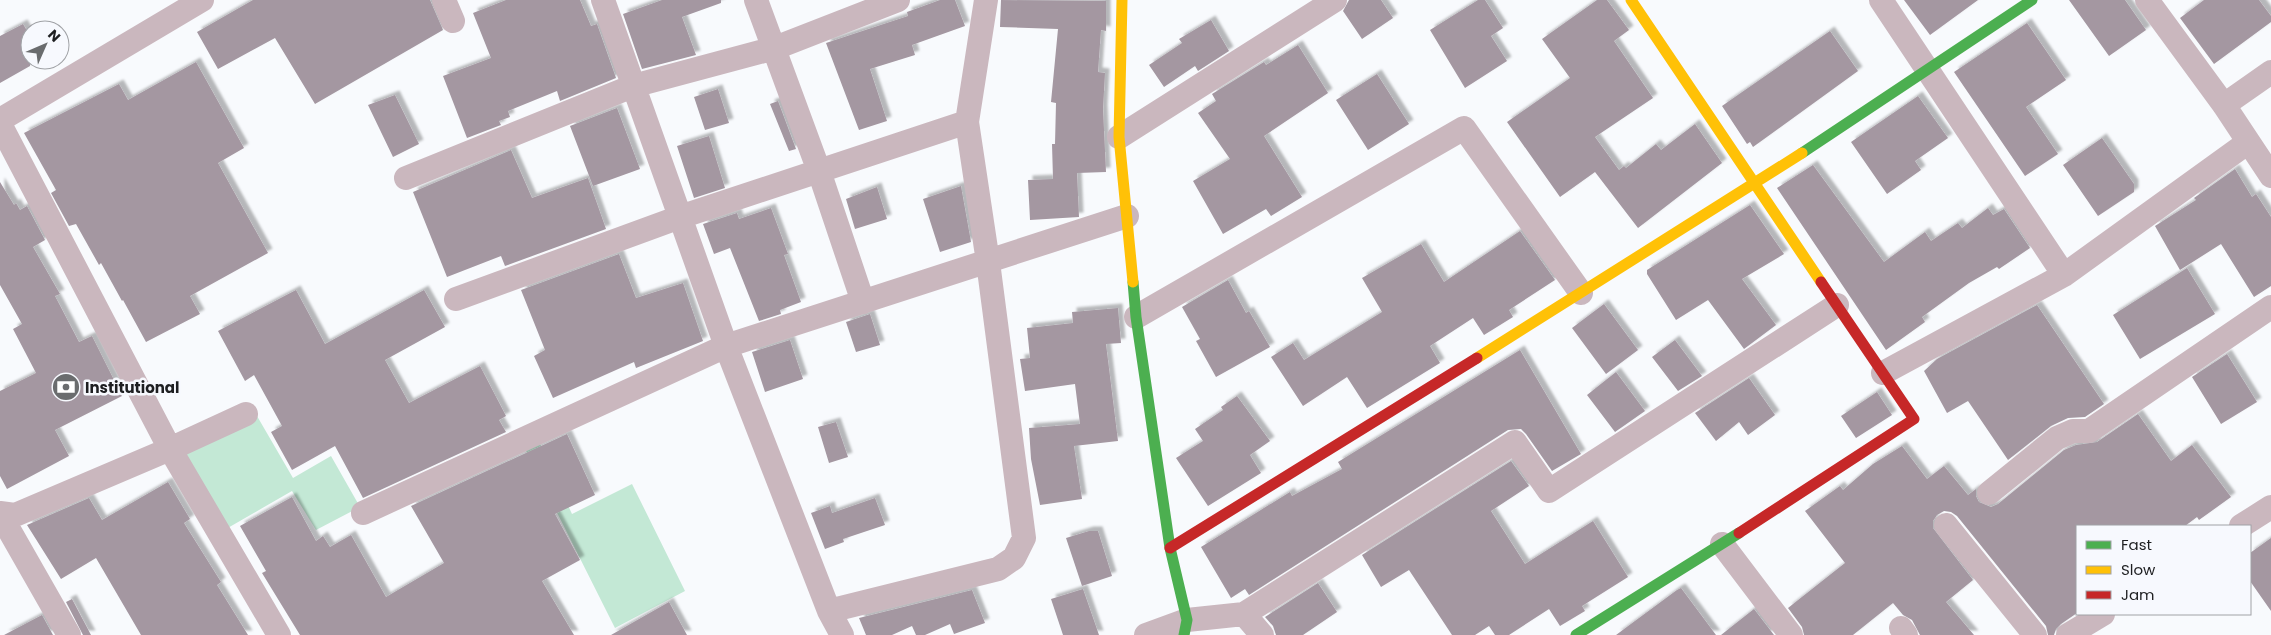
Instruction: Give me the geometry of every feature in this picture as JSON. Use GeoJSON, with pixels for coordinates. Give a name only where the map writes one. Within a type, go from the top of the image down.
{"type":"FeatureCollection","features":[{"type":"Feature","properties":{"kind":"street"},"geometry":{"type":"LineString","coordinates":[[202,0],[0,122],[170,450],[279,635]]}},
{"type":"Feature","properties":{"kind":"street"},"geometry":{"type":"LineString","coordinates":[[603,0],[726,346],[829,611],[842,635]]}},
{"type":"Feature","properties":{"kind":"street"},"geometry":{"type":"LineString","coordinates":[[756,0],[819,171],[863,302]]}},
{"type":"Feature","properties":{"kind":"street"},"geometry":{"type":"LineString","coordinates":[[406,178],[633,86],[775,48],[898,0]]}},
{"type":"Feature","properties":{"kind":"street"},"geometry":{"type":"LineString","coordinates":[[829,611],[998,569],[1014,558],[1024,538],[988,262],[967,122],[986,0]]}},
{"type":"Feature","properties":{"kind":"street"},"geometry":{"type":"LineString","coordinates":[[1122,0],[1119,137],[1136,317],[1170,548],[1186,628]]}},
{"type":"Feature","properties":{"kind":"street"},"geometry":{"type":"LineString","coordinates":[[1119,137],[1335,0]]}},
{"type":"Feature","properties":{"kind":"street"},"geometry":{"type":"LineString","coordinates":[[1576,635],[1722,544],[1914,419],[1630,0]]}},
{"type":"Feature","properties":{"kind":"street"},"geometry":{"type":"LineString","coordinates":[[1881,0],[2064,275]]}},
{"type":"Feature","properties":{"kind":"street"},"geometry":{"type":"LineString","coordinates":[[1170,548],[1581,293],[1929,71],[2032,0]]}},
{"type":"Feature","properties":{"kind":"street"},"geometry":{"type":"LineString","coordinates":[[2147,0],[2224,105],[2247,143],[2271,176]]}},
{"type":"Feature","properties":{"kind":"street"},"geometry":{"type":"LineString","coordinates":[[2224,105],[2271,72]]}},
{"type":"Feature","properties":{"kind":"street"},"geometry":{"type":"LineString","coordinates":[[456,299],[680,216],[967,122]]}},
{"type":"Feature","properties":{"kind":"street"},"geometry":{"type":"LineString","coordinates":[[1136,317],[1464,128],[1581,293]]}},
{"type":"Feature","properties":{"kind":"street"},"geometry":{"type":"LineString","coordinates":[[1883,373],[2064,275],[2247,143]]}},
{"type":"Feature","properties":{"kind":"street"},"geometry":{"type":"LineString","coordinates":[[362,514],[726,346],[1127,216]]}},
{"type":"Feature","properties":{"kind":"street"},"geometry":{"type":"LineString","coordinates":[[1146,635],[1186,628],[1244,614],[1515,442],[1550,491],[1837,305]]}},
{"type":"Feature","properties":{"kind":"street"},"geometry":{"type":"LineString","coordinates":[[1989,493],[2057,438],[2073,432],[2089,431],[2271,306]]}},
{"type":"Feature","properties":{"kind":"street"},"geometry":{"type":"LineString","coordinates":[[0,513],[15,516],[170,450],[246,414]]}},
{"type":"Feature","properties":{"kind":"street"},"geometry":{"type":"LineString","coordinates":[[2243,525],[2271,507]]}},
{"type":"Feature","properties":{"kind":"street"},"geometry":{"type":"LineString","coordinates":[[0,513],[69,635]]}},
{"type":"Feature","properties":{"kind":"street"},"geometry":{"type":"LineString","coordinates":[[1946,524],[2034,635]]}},
{"type":"Feature","properties":{"kind":"street"},"geometry":{"type":"LineString","coordinates":[[1722,544],[1791,635]]}},
{"type":"Feature","properties":{"kind":"street"},"geometry":{"type":"LineString","coordinates":[[1244,614],[1262,635]]}},
{"type":"Feature","properties":{"kind":"street"},"geometry":{"type":"LineString","coordinates":[[2068,635],[2102,615]]}},
{"type":"Feature","properties":{"kind":"green space"},"geometry":{"type":"Polygon","coordinates":[[[257,416],[293,478],[331,456],[360,507],[316,530],[292,491],[226,529],[185,454],[257,416]]]}},
{"type":"Feature","properties":{"kind":"green space"},"geometry":{"type":"Polygon","coordinates":[[[535,433],[572,514],[632,484],[685,591],[615,628],[521,441],[535,433]]]}},
{"type":"Feature","properties":{"kind":"building"},"geometry":{"type":"Polygon","coordinates":[[[253,0],[430,0],[443,30],[315,104],[275,38],[218,69],[197,32],[253,0]]]}},
{"type":"Feature","properties":{"kind":"building"},"geometry":{"type":"Polygon","coordinates":[[[506,0],[580,0],[591,26],[597,24],[616,78],[560,101],[557,91],[508,111],[510,117],[499,121],[501,125],[467,138],[443,76],[491,58],[473,13],[506,0]]]}},
{"type":"Feature","properties":{"kind":"building"},"geometry":{"type":"Polygon","coordinates":[[[662,0],[721,0],[721,3],[682,17],[696,55],[642,69],[623,14],[662,0]]]}},
{"type":"Feature","properties":{"kind":"building"},"geometry":{"type":"Polygon","coordinates":[[[940,0],[955,0],[965,26],[912,45],[915,55],[870,69],[887,121],[859,130],[826,43],[908,16],[907,12],[940,0]]]}},
{"type":"Feature","properties":{"kind":"building"},"geometry":{"type":"Polygon","coordinates":[[[1001,0],[1106,1],[1106,31],[1101,30],[1098,72],[1105,73],[1103,109],[1106,172],[1077,173],[1079,217],[1030,220],[1028,180],[1053,179],[1052,144],[1055,144],[1056,103],[1051,102],[1058,29],[1000,27],[1001,0]]]}},
{"type":"Feature","properties":{"kind":"building"},"geometry":{"type":"Polygon","coordinates":[[[1349,0],[1381,0],[1393,18],[1362,39],[1343,11],[1349,0]]]}},
{"type":"Feature","properties":{"kind":"building"},"geometry":{"type":"Polygon","coordinates":[[[1478,0],[1485,0],[1503,28],[1491,36],[1507,61],[1465,88],[1430,30],[1478,0]]]}},
{"type":"Feature","properties":{"kind":"building"},"geometry":{"type":"Polygon","coordinates":[[[1597,0],[1607,0],[1629,30],[1614,41],[1653,98],[1595,137],[1619,170],[1624,166],[1626,168],[1656,144],[1661,150],[1695,124],[1722,163],[1638,228],[1595,172],[1560,197],[1507,122],[1570,78],[1542,39],[1597,0]]]}},
{"type":"Feature","properties":{"kind":"building"},"geometry":{"type":"Polygon","coordinates":[[[1904,0],[1978,0],[1930,35],[1904,0]]]}},
{"type":"Feature","properties":{"kind":"building"},"geometry":{"type":"Polygon","coordinates":[[[2069,0],[2125,0],[2146,30],[2109,56],[2069,0]]]}},
{"type":"Feature","properties":{"kind":"building"},"geometry":{"type":"Polygon","coordinates":[[[2204,0],[2259,0],[2271,16],[2271,22],[2214,64],[2180,18],[2204,0]]]}},
{"type":"Feature","properties":{"kind":"building"},"geometry":{"type":"Polygon","coordinates":[[[1211,20],[1229,51],[1198,71],[1195,66],[1164,87],[1149,65],[1182,43],[1179,39],[1211,20]]]}},
{"type":"Feature","properties":{"kind":"building"},"geometry":{"type":"Polygon","coordinates":[[[2027,23],[2066,80],[2026,107],[2058,154],[2025,176],[1954,72],[2027,23]]]}},
{"type":"Feature","properties":{"kind":"building"},"geometry":{"type":"Polygon","coordinates":[[[20,26],[20,70],[23,70],[0,83],[0,36],[20,26]]]}},
{"type":"Feature","properties":{"kind":"building"},"geometry":{"type":"Polygon","coordinates":[[[1830,31],[1858,71],[1753,147],[1750,142],[1747,144],[1722,106],[1830,31]]]}},
{"type":"Feature","properties":{"kind":"building"},"geometry":{"type":"Polygon","coordinates":[[[1298,45],[1328,93],[1264,136],[1302,197],[1271,216],[1266,209],[1223,234],[1193,181],[1230,159],[1198,113],[1216,101],[1212,94],[1264,62],[1266,65],[1298,45]]]}},
{"type":"Feature","properties":{"kind":"building"},"geometry":{"type":"Polygon","coordinates":[[[196,62],[244,148],[218,163],[268,253],[190,296],[200,314],[146,342],[123,300],[101,263],[99,265],[76,224],[69,226],[51,193],[56,190],[24,133],[119,84],[128,100],[196,62]]]}},
{"type":"Feature","properties":{"kind":"building"},"geometry":{"type":"Polygon","coordinates":[[[1377,74],[1409,124],[1368,150],[1336,100],[1377,74]]]}},
{"type":"Feature","properties":{"kind":"building"},"geometry":{"type":"Polygon","coordinates":[[[718,89],[729,123],[705,130],[694,97],[718,89]]]}},
{"type":"Feature","properties":{"kind":"building"},"geometry":{"type":"Polygon","coordinates":[[[395,95],[419,144],[393,157],[368,105],[395,95]]]}},
{"type":"Feature","properties":{"kind":"building"},"geometry":{"type":"Polygon","coordinates":[[[1918,96],[1948,138],[1915,161],[1921,170],[1887,194],[1851,142],[1918,96]]]}},
{"type":"Feature","properties":{"kind":"building"},"geometry":{"type":"Polygon","coordinates":[[[778,101],[796,149],[789,151],[770,104],[778,101]]]}},
{"type":"Feature","properties":{"kind":"building"},"geometry":{"type":"Polygon","coordinates":[[[617,108],[640,169],[593,186],[570,126],[617,108]]]}},
{"type":"Feature","properties":{"kind":"building"},"geometry":{"type":"Polygon","coordinates":[[[709,136],[725,188],[694,198],[677,146],[709,136]]]}},
{"type":"Feature","properties":{"kind":"building"},"geometry":{"type":"Polygon","coordinates":[[[2102,138],[2134,184],[2134,192],[2098,216],[2063,165],[2102,138]]]}},
{"type":"Feature","properties":{"kind":"building"},"geometry":{"type":"Polygon","coordinates":[[[511,150],[532,198],[588,178],[606,229],[505,266],[501,256],[447,277],[413,192],[511,150]]]}},
{"type":"Feature","properties":{"kind":"building"},"geometry":{"type":"Polygon","coordinates":[[[1813,165],[1884,262],[1925,232],[1931,241],[1958,223],[1962,228],[1988,208],[1993,215],[2004,209],[2030,248],[1999,269],[1997,267],[1969,283],[1922,317],[1925,322],[1886,350],[1777,188],[1813,165]]]}},
{"type":"Feature","properties":{"kind":"building"},"geometry":{"type":"Polygon","coordinates":[[[2235,169],[2252,197],[2256,194],[2271,217],[2271,286],[2254,297],[2221,244],[2180,270],[2155,226],[2196,200],[2194,198],[2235,169]]]}},
{"type":"Feature","properties":{"kind":"building"},"geometry":{"type":"Polygon","coordinates":[[[0,182],[14,205],[16,203],[20,210],[27,206],[45,240],[33,247],[60,294],[55,296],[79,342],[92,336],[122,396],[55,430],[69,456],[7,489],[0,476],[0,391],[36,373],[13,329],[22,324],[0,285],[0,182]]]}},
{"type":"Feature","properties":{"kind":"building"},"geometry":{"type":"Polygon","coordinates":[[[961,186],[971,242],[940,252],[923,199],[961,186]]]}},
{"type":"Feature","properties":{"kind":"building"},"geometry":{"type":"Polygon","coordinates":[[[877,187],[887,219],[855,229],[846,199],[877,187]]]}},
{"type":"Feature","properties":{"kind":"building"},"geometry":{"type":"Polygon","coordinates":[[[1750,205],[1784,254],[1742,279],[1776,325],[1744,349],[1708,300],[1676,320],[1647,274],[1647,270],[1750,205]]]}},
{"type":"Feature","properties":{"kind":"building"},"geometry":{"type":"Polygon","coordinates":[[[771,208],[788,254],[784,255],[801,302],[780,310],[781,314],[759,321],[730,248],[714,254],[703,224],[737,213],[739,219],[771,208]]]}},
{"type":"Feature","properties":{"kind":"building"},"geometry":{"type":"Polygon","coordinates":[[[1520,231],[1555,280],[1509,310],[1513,317],[1484,335],[1473,318],[1430,346],[1440,363],[1367,408],[1347,377],[1303,406],[1271,357],[1293,343],[1304,360],[1382,312],[1362,278],[1421,244],[1444,282],[1520,231]]]}},
{"type":"Feature","properties":{"kind":"building"},"geometry":{"type":"Polygon","coordinates":[[[619,254],[636,298],[683,283],[703,341],[636,368],[634,362],[553,398],[534,356],[545,350],[521,290],[619,254]]]}},
{"type":"Feature","properties":{"kind":"building"},"geometry":{"type":"Polygon","coordinates":[[[2187,268],[2215,314],[2140,359],[2113,315],[2187,268]]]}},
{"type":"Feature","properties":{"kind":"building"},"geometry":{"type":"Polygon","coordinates":[[[1228,280],[1246,313],[1249,311],[1270,347],[1216,377],[1196,341],[1200,339],[1182,307],[1228,280]]]}},
{"type":"Feature","properties":{"kind":"building"},"geometry":{"type":"Polygon","coordinates":[[[296,290],[325,344],[424,290],[445,327],[385,360],[409,403],[480,366],[506,416],[499,420],[506,432],[363,498],[335,446],[292,470],[271,432],[282,426],[254,375],[245,381],[218,331],[296,290]]]}},
{"type":"Feature","properties":{"kind":"building"},"geometry":{"type":"Polygon","coordinates":[[[1604,304],[1638,350],[1606,374],[1572,328],[1604,304]]]}},
{"type":"Feature","properties":{"kind":"building"},"geometry":{"type":"Polygon","coordinates":[[[2037,305],[2104,404],[2085,417],[2068,418],[2051,426],[2008,460],[1968,401],[1947,413],[1924,371],[1937,359],[2037,305]]]}},
{"type":"Feature","properties":{"kind":"building"},"geometry":{"type":"Polygon","coordinates":[[[1118,308],[1121,343],[1106,344],[1118,441],[1074,446],[1082,499],[1040,505],[1031,459],[1029,428],[1080,424],[1075,384],[1025,391],[1020,359],[1030,358],[1027,328],[1073,323],[1072,312],[1118,308]]]}},
{"type":"Feature","properties":{"kind":"building"},"geometry":{"type":"Polygon","coordinates":[[[870,314],[880,345],[856,352],[846,322],[870,314]]]}},
{"type":"Feature","properties":{"kind":"building"},"geometry":{"type":"Polygon","coordinates":[[[790,340],[803,379],[765,392],[752,352],[790,340]]]}},
{"type":"Feature","properties":{"kind":"building"},"geometry":{"type":"Polygon","coordinates":[[[1675,340],[1702,376],[1678,391],[1652,357],[1675,340]]]}},
{"type":"Feature","properties":{"kind":"building"},"geometry":{"type":"Polygon","coordinates":[[[1520,350],[1581,454],[1552,471],[1521,429],[1508,430],[1249,595],[1245,589],[1231,598],[1201,547],[1290,492],[1292,496],[1342,469],[1338,462],[1520,350]]]}},
{"type":"Feature","properties":{"kind":"building"},"geometry":{"type":"Polygon","coordinates":[[[2227,354],[2257,402],[2221,424],[2192,377],[2227,354]]]}},
{"type":"Feature","properties":{"kind":"building"},"geometry":{"type":"Polygon","coordinates":[[[1616,372],[1645,411],[1615,432],[1587,395],[1616,372]]]}},
{"type":"Feature","properties":{"kind":"building"},"geometry":{"type":"Polygon","coordinates":[[[1749,378],[1775,415],[1748,435],[1739,422],[1716,441],[1695,413],[1749,378]]]}},
{"type":"Feature","properties":{"kind":"building"},"geometry":{"type":"Polygon","coordinates":[[[1877,392],[1892,415],[1856,438],[1841,416],[1877,392]]]}},
{"type":"Feature","properties":{"kind":"building"},"geometry":{"type":"Polygon","coordinates":[[[1237,396],[1270,441],[1250,455],[1261,473],[1208,506],[1176,458],[1203,441],[1195,429],[1223,410],[1221,407],[1237,396]]]}},
{"type":"Feature","properties":{"kind":"building"},"geometry":{"type":"Polygon","coordinates":[[[2138,414],[2171,461],[2192,445],[2231,497],[2199,520],[2197,517],[2186,525],[2076,525],[2076,614],[2061,624],[2056,629],[2054,635],[2048,635],[2046,626],[1957,516],[1951,512],[1944,511],[1937,515],[1933,521],[1933,528],[1973,580],[1946,602],[1974,635],[1920,635],[1912,620],[1903,615],[1893,603],[1853,635],[1804,635],[1802,627],[1788,608],[1845,563],[1805,511],[1840,486],[1843,490],[1873,464],[1902,446],[1927,479],[1944,466],[1968,495],[1976,489],[1976,496],[1979,502],[1991,507],[1998,504],[2064,450],[2076,445],[2097,442],[2138,414]]]}},
{"type":"Feature","properties":{"kind":"building"},"geometry":{"type":"Polygon","coordinates":[[[836,422],[848,457],[829,463],[818,427],[836,422]]]}},
{"type":"Feature","properties":{"kind":"building"},"geometry":{"type":"Polygon","coordinates":[[[567,434],[595,495],[555,514],[580,560],[542,581],[574,635],[300,635],[262,573],[266,571],[240,526],[292,497],[316,541],[323,536],[330,547],[351,535],[386,597],[444,563],[411,506],[567,434]]]}},
{"type":"Feature","properties":{"kind":"building"},"geometry":{"type":"Polygon","coordinates":[[[1511,461],[1529,486],[1491,511],[1525,564],[1593,521],[1628,577],[1582,606],[1585,611],[1560,626],[1549,609],[1509,635],[1495,635],[1489,626],[1475,635],[1452,635],[1409,570],[1381,587],[1362,555],[1511,461]]]}},
{"type":"Feature","properties":{"kind":"building"},"geometry":{"type":"Polygon","coordinates":[[[168,482],[190,519],[184,523],[221,582],[217,585],[248,635],[141,635],[96,558],[61,579],[27,525],[89,498],[102,520],[168,482]]]}},
{"type":"Feature","properties":{"kind":"building"},"geometry":{"type":"Polygon","coordinates":[[[875,498],[885,525],[843,539],[844,542],[825,549],[811,513],[830,506],[832,513],[875,498]]]}},
{"type":"Feature","properties":{"kind":"building"},"geometry":{"type":"Polygon","coordinates":[[[1089,531],[1098,531],[1112,576],[1082,586],[1066,538],[1089,531]]]}},
{"type":"Feature","properties":{"kind":"building"},"geometry":{"type":"Polygon","coordinates":[[[2271,538],[2271,611],[2251,582],[2251,552],[2271,538]]]}},
{"type":"Feature","properties":{"kind":"building"},"geometry":{"type":"Polygon","coordinates":[[[1318,583],[1337,612],[1303,635],[1276,635],[1273,626],[1265,617],[1318,583]]]}},
{"type":"Feature","properties":{"kind":"building"},"geometry":{"type":"Polygon","coordinates":[[[1681,588],[1716,635],[1616,635],[1677,590],[1681,588]]]}},
{"type":"Feature","properties":{"kind":"building"},"geometry":{"type":"Polygon","coordinates":[[[1083,589],[1099,635],[1063,635],[1051,599],[1083,589]]]}},
{"type":"Feature","properties":{"kind":"building"},"geometry":{"type":"Polygon","coordinates":[[[972,590],[985,623],[954,634],[950,624],[925,635],[916,635],[912,626],[892,635],[866,635],[859,618],[972,590]]]}},
{"type":"Feature","properties":{"kind":"building"},"geometry":{"type":"Polygon","coordinates":[[[72,599],[91,635],[83,635],[66,602],[72,599]]]}},
{"type":"Feature","properties":{"kind":"building"},"geometry":{"type":"Polygon","coordinates":[[[669,602],[687,635],[611,635],[669,602]]]}},
{"type":"Feature","properties":{"kind":"building"},"geometry":{"type":"Polygon","coordinates":[[[1754,609],[1774,635],[1721,635],[1754,609]]]}},
{"type":"Feature","properties":{"kind":"building"},"geometry":{"type":"Polygon","coordinates":[[[42,615],[53,635],[4,635],[42,615]]]}},
{"type":"Feature","properties":{"kind":"traffic: fast"},"geometry":{"type":"LineString","coordinates":[[1802,153],[2032,0]]}},
{"type":"Feature","properties":{"kind":"traffic: fast"},"geometry":{"type":"LineString","coordinates":[[1133,282],[1136,317],[1170,548],[1187,620],[1184,635]]}},
{"type":"Feature","properties":{"kind":"traffic: fast"},"geometry":{"type":"LineString","coordinates":[[1576,635],[1739,533]]}},
{"type":"Feature","properties":{"kind":"traffic: slow"},"geometry":{"type":"LineString","coordinates":[[1122,0],[1119,137],[1133,282]]}},
{"type":"Feature","properties":{"kind":"traffic: slow"},"geometry":{"type":"LineString","coordinates":[[1631,0],[1821,282]]}},
{"type":"Feature","properties":{"kind":"traffic: slow"},"geometry":{"type":"LineString","coordinates":[[1477,358],[1802,153]]}},
{"type":"Feature","properties":{"kind":"traffic: jam"},"geometry":{"type":"LineString","coordinates":[[1739,533],[1914,419],[1821,282]]}},
{"type":"Feature","properties":{"kind":"traffic: jam"},"geometry":{"type":"LineString","coordinates":[[1170,548],[1477,358]]}},
{"type":"Feature","properties":{"kind":"place","name":"Institutional"},"geometry":{"type":"Point","coordinates":[66,387]}}]}
